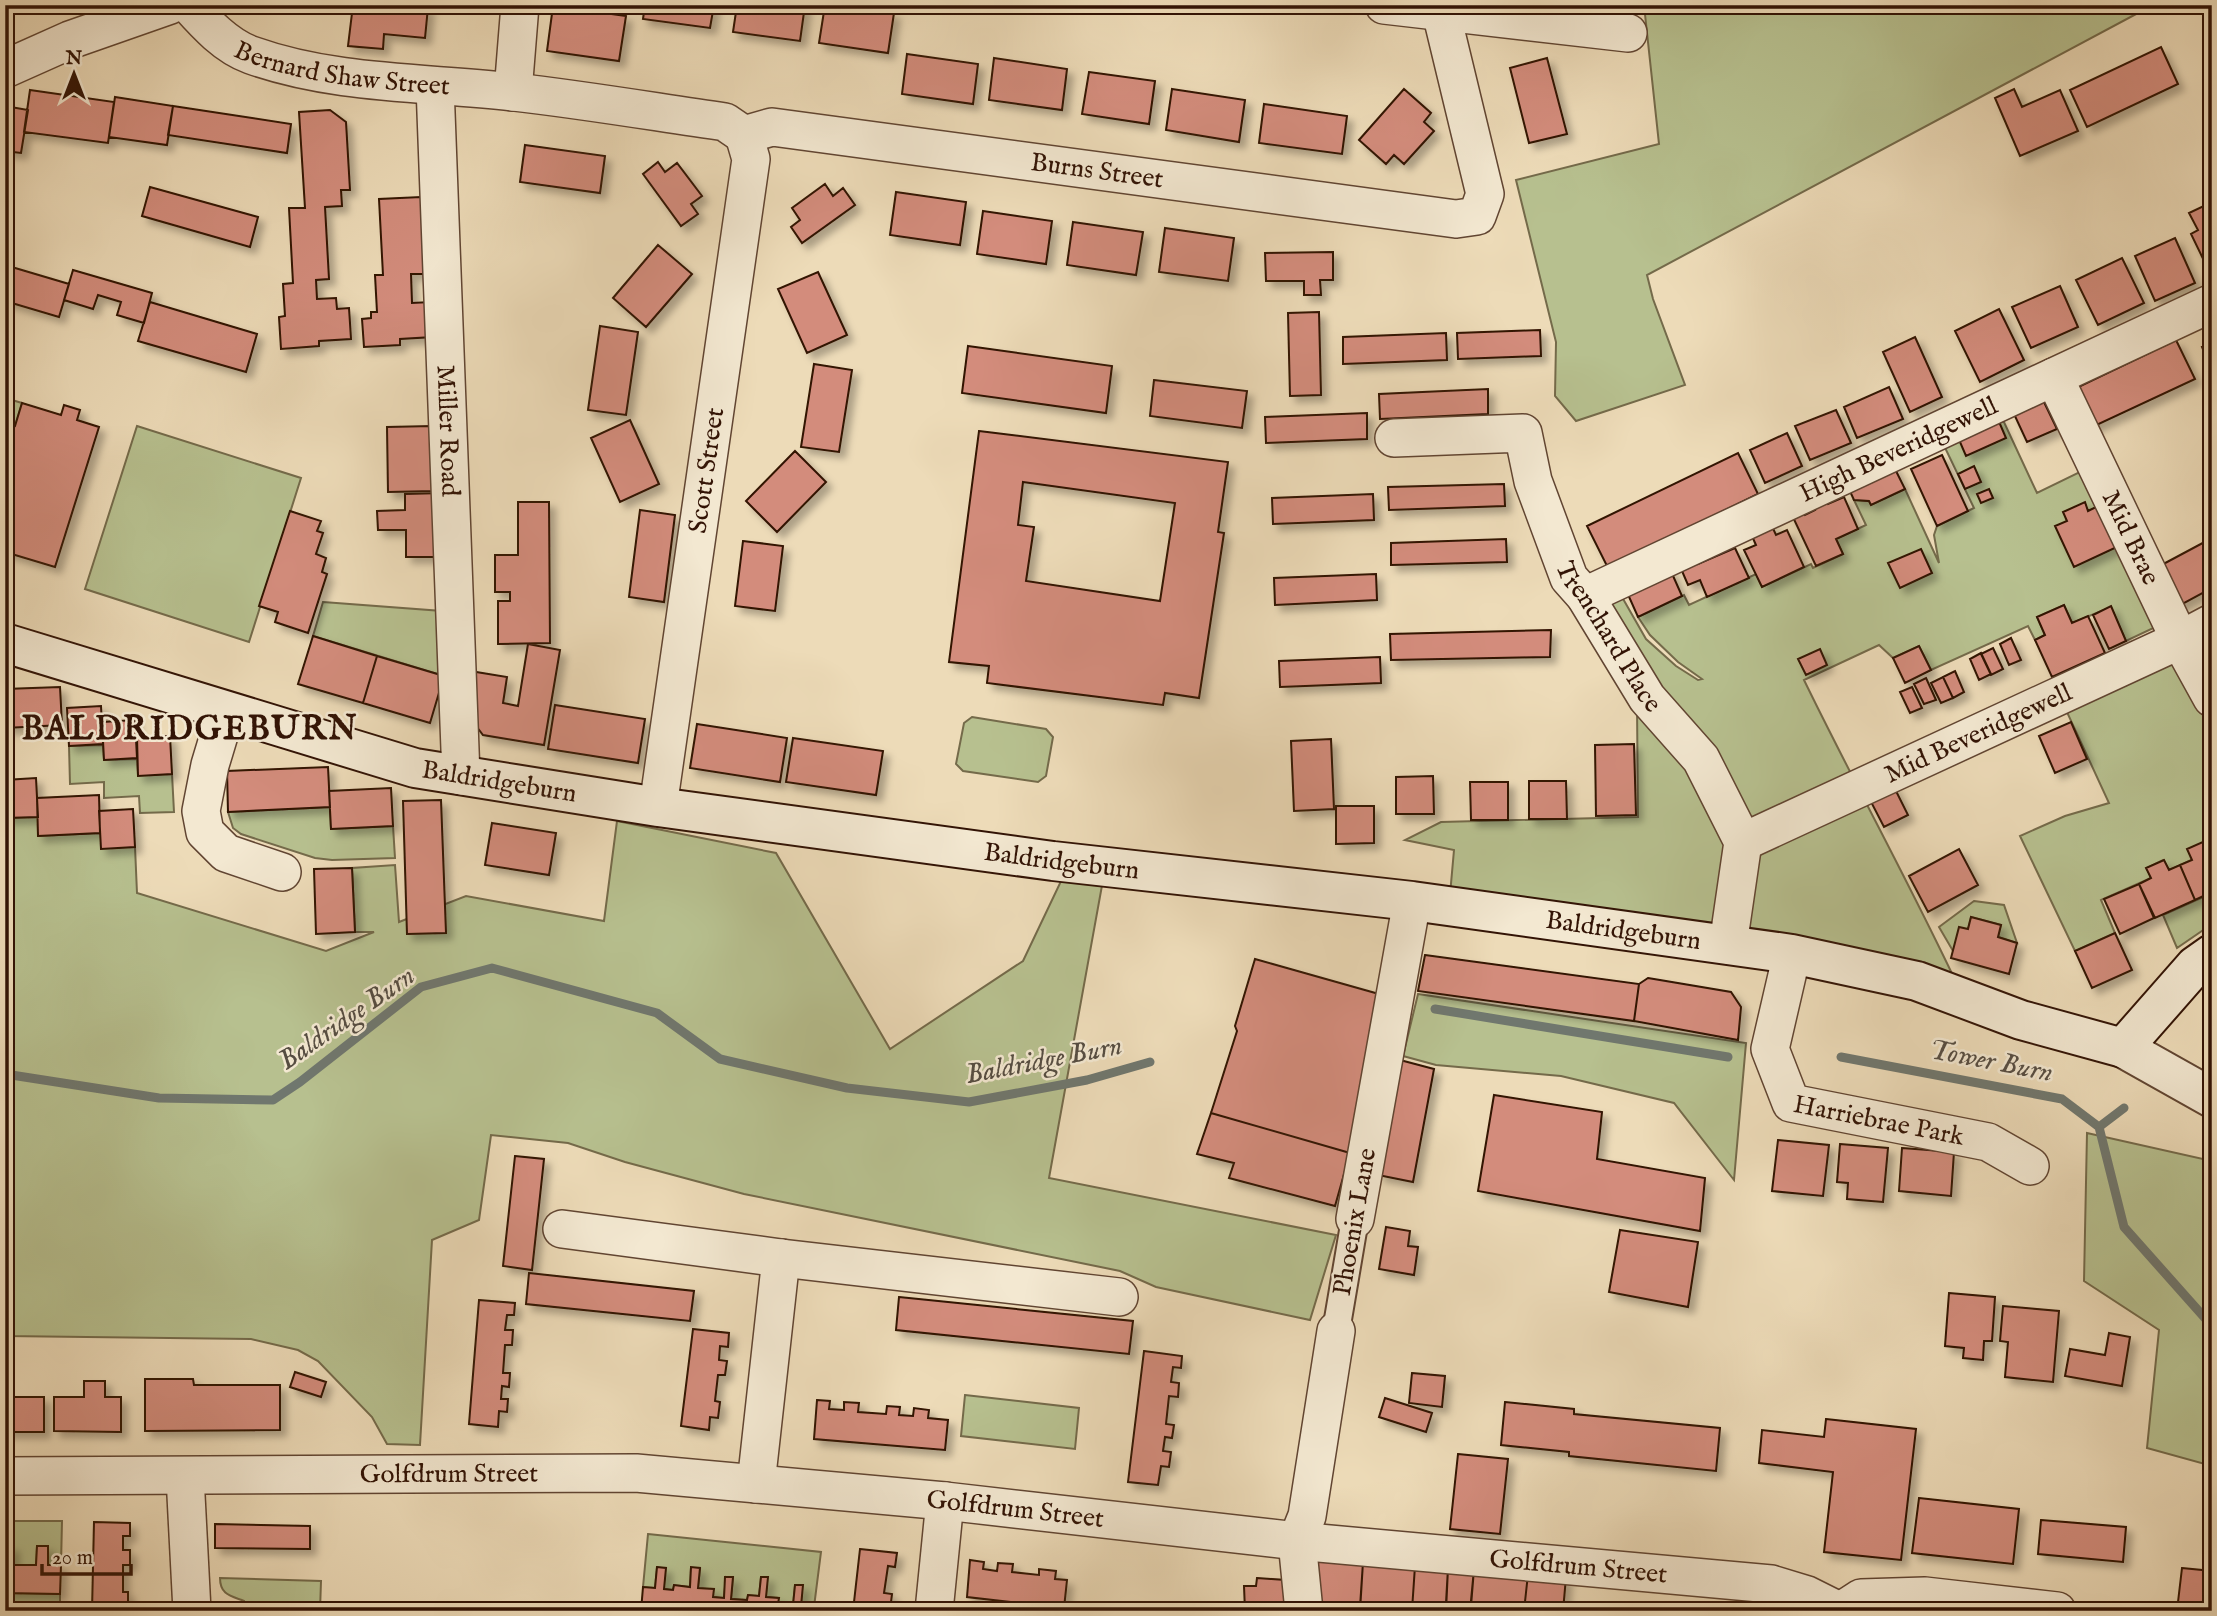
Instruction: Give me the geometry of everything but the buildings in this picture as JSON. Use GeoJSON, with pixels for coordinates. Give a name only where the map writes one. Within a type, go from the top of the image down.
{"type":"FeatureCollection","features":[{"type":"Feature","properties":{"kind":"main road","name":"Baldridgeburn"},"geometry":{"type":"LineString","coordinates":[[5,643],[415,768],[658,807],[1053,861],[1412,901],[1792,954],[1917,981],[2021,1020],[2123,1048],[2212,1098]]}},
{"type":"Feature","properties":{"kind":"main road"},"geometry":{"type":"LineString","coordinates":[[2123,1048],[2195,965],[2212,954]]}},
{"type":"Feature","properties":{"kind":"street"},"geometry":{"type":"LineString","coordinates":[[5,69],[70,40],[170,5]]}},
{"type":"Feature","properties":{"kind":"street","name":"Bernard Shaw Street"},"geometry":{"type":"LineString","coordinates":[[189,5],[212,30],[248,54],[309,72],[513,92]]}},
{"type":"Feature","properties":{"kind":"street"},"geometry":{"type":"LineString","coordinates":[[520,5],[513,92],[726,122],[744,135]]}},
{"type":"Feature","properties":{"kind":"street"},"geometry":{"type":"LineString","coordinates":[[1384,5],[1628,33]]}},
{"type":"Feature","properties":{"kind":"street","name":"Burns Street"},"geometry":{"type":"LineString","coordinates":[[744,135],[772,127],[1456,219],[1477,216],[1485,194],[1441,12]]}},
{"type":"Feature","properties":{"kind":"street","name":"Miller Road"},"geometry":{"type":"LineString","coordinates":[[435,86],[461,776]]}},
{"type":"Feature","properties":{"kind":"street","name":"Scott Street"},"geometry":{"type":"LineString","coordinates":[[658,807],[751,159],[744,135]]}},
{"type":"Feature","properties":{"kind":"street","name":"High Beveridgewell"},"geometry":{"type":"LineString","coordinates":[[1585,596],[2212,303]]}},
{"type":"Feature","properties":{"kind":"street","name":"Mid Brae"},"geometry":{"type":"LineString","coordinates":[[2054,377],[2180,640],[2212,698]]}},
{"type":"Feature","properties":{"kind":"street","name":"Trenchard Place"},"geometry":{"type":"LineString","coordinates":[[1394,438],[1523,433],[1533,481],[1569,578],[1585,596],[1647,698],[1701,759],[1743,842]]}},
{"type":"Feature","properties":{"kind":"street","name":"Mid Beveridgewell"},"geometry":{"type":"LineString","coordinates":[[1743,842],[2212,623]]}},
{"type":"Feature","properties":{"kind":"street"},"geometry":{"type":"LineString","coordinates":[[226,712],[209,765],[201,811],[205,832],[226,853],[282,872]]}},
{"type":"Feature","properties":{"kind":"street"},"geometry":{"type":"LineString","coordinates":[[1728,945],[1743,842]]}},
{"type":"Feature","properties":{"kind":"street","name":"Phoenix Lane"},"geometry":{"type":"LineString","coordinates":[[1297,1541],[1307,1516],[1355,1219],[1412,901]]}},
{"type":"Feature","properties":{"kind":"street","name":"Harriebrae Park"},"geometry":{"type":"LineString","coordinates":[[1792,954],[1770,1049],[1791,1103],[1989,1142],[2030,1166]]}},
{"type":"Feature","properties":{"kind":"street"},"geometry":{"type":"LineString","coordinates":[[562,1229],[781,1258],[1119,1297]]}},
{"type":"Feature","properties":{"kind":"street"},"geometry":{"type":"LineString","coordinates":[[756,1484],[781,1258]]}},
{"type":"Feature","properties":{"kind":"street","name":"Golfdrum Street"},"geometry":{"type":"LineString","coordinates":[[5,1476],[635,1473],[945,1501],[1297,1541],[1771,1584],[1807,1595],[1840,1611]]}},
{"type":"Feature","properties":{"kind":"street"},"geometry":{"type":"LineString","coordinates":[[185,1476],[192,1611]]}},
{"type":"Feature","properties":{"kind":"street"},"geometry":{"type":"LineString","coordinates":[[934,1611],[945,1501]]}},
{"type":"Feature","properties":{"kind":"street"},"geometry":{"type":"LineString","coordinates":[[1297,1541],[1304,1611]]}},
{"type":"Feature","properties":{"kind":"street"},"geometry":{"type":"LineString","coordinates":[[1840,1611],[1861,1598],[1925,1596],[2057,1611]]}},
{"type":"Feature","properties":{"kind":"green space"},"geometry":{"type":"Polygon","coordinates":[[[1644,5],[2153,5],[1647,275],[1653,299],[1685,385],[1576,421],[1555,396],[1556,342],[1516,180],[1659,144],[1644,5]]]}},
{"type":"Feature","properties":{"kind":"green space"},"geometry":{"type":"Polygon","coordinates":[[[5,398],[22,403],[15,426],[5,423],[5,398]]]}},
{"type":"Feature","properties":{"kind":"green space"},"geometry":{"type":"Polygon","coordinates":[[[1996,405],[2037,493],[2090,467],[2164,623],[2126,641],[2111,607],[2072,623],[2064,605],[2037,617],[2045,635],[2035,640],[2028,626],[1931,670],[1919,646],[1893,658],[1879,645],[1804,680],[1964,999],[1449,906],[1454,850],[1405,840],[1441,822],[1638,817],[1637,705],[1585,596],[1614,583],[1646,639],[1676,666],[1698,680],[1702,679],[1678,662],[1650,635],[1638,617],[1684,595],[1689,605],[1756,574],[1762,587],[1811,564],[1813,568],[1843,554],[1836,539],[1866,525],[1854,500],[1869,501],[1871,505],[1905,489],[1939,563],[1934,535],[1937,526],[1974,508],[1937,431],[1996,405]]]}},
{"type":"Feature","properties":{"kind":"green space"},"geometry":{"type":"Polygon","coordinates":[[[137,426],[301,478],[249,642],[85,589],[137,426]]]}},
{"type":"Feature","properties":{"kind":"green space"},"geometry":{"type":"Polygon","coordinates":[[[323,602],[442,611],[444,676],[313,636],[323,602]]]}},
{"type":"Feature","properties":{"kind":"green space"},"geometry":{"type":"Polygon","coordinates":[[[2171,657],[2212,731],[2212,851],[2169,870],[2163,860],[2147,868],[2151,878],[2101,900],[2115,933],[2075,951],[2020,836],[2065,816],[2109,803],[2066,710],[2171,657]]]}},
{"type":"Feature","properties":{"kind":"green space"},"geometry":{"type":"Polygon","coordinates":[[[972,717],[1046,729],[1053,737],[1046,776],[1038,782],[963,771],[956,764],[964,723],[972,717]]]}},
{"type":"Feature","properties":{"kind":"green space"},"geometry":{"type":"Polygon","coordinates":[[[103,745],[104,760],[137,759],[138,775],[172,774],[174,812],[140,813],[139,796],[104,798],[104,782],[70,784],[69,746],[103,745]]]}},
{"type":"Feature","properties":{"kind":"green space"},"geometry":{"type":"Polygon","coordinates":[[[330,807],[331,829],[393,826],[395,858],[315,858],[241,834],[233,828],[228,812],[330,807]]]}},
{"type":"Feature","properties":{"kind":"green space"},"geometry":{"type":"Polygon","coordinates":[[[38,817],[39,836],[100,833],[135,847],[137,893],[326,951],[374,932],[355,932],[352,868],[395,865],[399,922],[466,896],[604,921],[617,821],[776,853],[890,1049],[1023,961],[1062,879],[1103,880],[1049,1178],[1336,1235],[1310,1320],[1156,1287],[1120,1271],[744,1194],[625,1162],[568,1143],[491,1135],[479,1220],[432,1240],[420,1445],[387,1444],[372,1417],[318,1361],[298,1350],[251,1339],[5,1336],[5,818],[38,817]]]}},
{"type":"Feature","properties":{"kind":"green space"},"geometry":{"type":"Polygon","coordinates":[[[2212,893],[2212,924],[2177,948],[2163,915],[2212,893]]]}},
{"type":"Feature","properties":{"kind":"green space"},"geometry":{"type":"Polygon","coordinates":[[[1974,901],[2004,905],[2017,943],[1998,937],[2001,925],[1971,917],[1968,929],[1953,951],[1939,927],[1974,901]]]}},
{"type":"Feature","properties":{"kind":"green space"},"geometry":{"type":"Polygon","coordinates":[[[1418,994],[1746,1043],[1734,1180],[1674,1103],[1561,1076],[1436,1065],[1403,1056],[1418,994]]]}},
{"type":"Feature","properties":{"kind":"green space"},"geometry":{"type":"Polygon","coordinates":[[[2087,1133],[2212,1161],[2212,1466],[2147,1448],[2159,1330],[2084,1281],[2087,1133]]]}},
{"type":"Feature","properties":{"kind":"green space"},"geometry":{"type":"Polygon","coordinates":[[[965,1395],[1079,1408],[1075,1449],[961,1436],[965,1395]]]}},
{"type":"Feature","properties":{"kind":"green space"},"geometry":{"type":"Polygon","coordinates":[[[5,1521],[62,1521],[61,1565],[48,1565],[48,1547],[37,1546],[36,1565],[13,1565],[13,1546],[5,1546],[5,1521]]]}},
{"type":"Feature","properties":{"kind":"green space"},"geometry":{"type":"Polygon","coordinates":[[[648,1534],[821,1552],[814,1607],[801,1606],[802,1585],[795,1585],[793,1605],[778,1604],[778,1598],[766,1597],[767,1577],[761,1577],[759,1596],[748,1595],[747,1600],[731,1599],[733,1578],[726,1577],[724,1598],[713,1597],[698,1588],[700,1569],[691,1568],[690,1587],[674,1585],[673,1590],[664,1589],[657,1567],[655,1588],[643,1587],[648,1534]]]}},
{"type":"Feature","properties":{"kind":"green space"},"geometry":{"type":"Polygon","coordinates":[[[220,1578],[321,1581],[320,1611],[244,1611],[244,1601],[224,1591],[220,1578]]]}},
{"type":"Feature","properties":{"kind":"green space"},"geometry":{"type":"Polygon","coordinates":[[[5,1593],[60,1594],[60,1611],[5,1611],[5,1593]]]}},
{"type":"Feature","properties":{"kind":"waterway","name":"Baldridge Burn"},"geometry":{"type":"LineString","coordinates":[[5,1074],[159,1098],[273,1100],[421,987],[492,968],[657,1013],[720,1059],[847,1088],[969,1102],[1087,1080],[1150,1062]]}},
{"type":"Feature","properties":{"kind":"waterway","name":"Tower Burn"},"geometry":{"type":"LineString","coordinates":[[1435,1009],[1728,1057]]}},
{"type":"Feature","properties":{"kind":"waterway","name":"Tower Burn"},"geometry":{"type":"LineString","coordinates":[[1841,1057],[2062,1099],[2099,1127],[2124,1227],[2212,1326]]}},
{"type":"Feature","properties":{"kind":"waterway"},"geometry":{"type":"LineString","coordinates":[[2099,1127],[2124,1108]]}},
{"type":"Feature","properties":{"kind":"district","name":"BALDRIDGEBURN"},"geometry":{"type":"Point","coordinates":[190,730]}}]}
